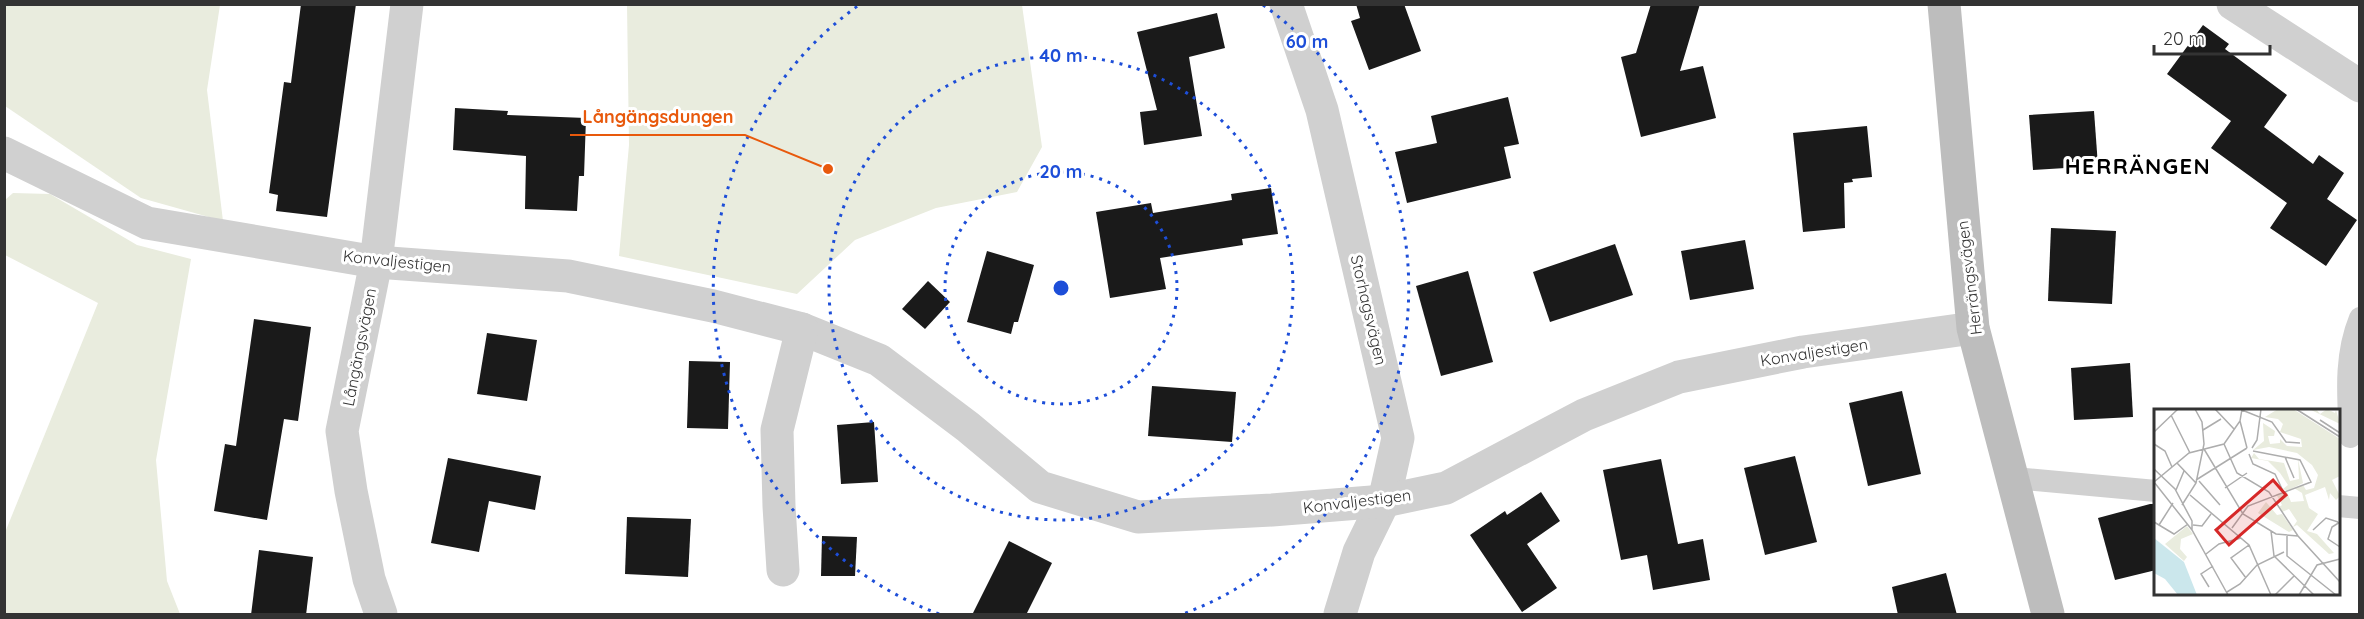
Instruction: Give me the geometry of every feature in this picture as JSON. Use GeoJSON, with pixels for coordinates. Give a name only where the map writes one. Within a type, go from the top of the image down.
{"type":"FeatureCollection","features":[{"type":"Feature","properties":{"kind":"street","name":"Långängsvägen"},"geometry":{"type":"LineString","coordinates":[[381,615],[369,579],[351,491],[342,431],[376,262],[407,4]]}},
{"type":"Feature","properties":{"kind":"street","name":"Storhagsvägen"},"geometry":{"type":"LineString","coordinates":[[1286,4],[1322,110],[1398,438],[1384,501],[1359,552],[1340,615]]}},
{"type":"Feature","properties":{"kind":"street","name":"Herrängsvägen"},"geometry":{"type":"LineString","coordinates":[[1944,4],[1973,328],[2048,615]]}},
{"type":"Feature","properties":{"kind":"street"},"geometry":{"type":"LineString","coordinates":[[2233,4],[2360,86]]}},
{"type":"Feature","properties":{"kind":"street","name":"Konvaljestigen"},"geometry":{"type":"LineString","coordinates":[[4,153],[147,223],[376,262],[568,276],[713,306],[802,329],[879,360],[968,427],[1040,487],[1138,517],[1384,501],[1446,488],[1584,415],[1679,377],[1803,352],[1973,328]]}},
{"type":"Feature","properties":{"kind":"street"},"geometry":{"type":"LineString","coordinates":[[783,570],[777,430],[802,329]]}},
{"type":"Feature","properties":{"kind":"lane"},"geometry":{"type":"LineString","coordinates":[[2350,437],[2347,374],[2352,338],[2360,318]]}},
{"type":"Feature","properties":{"kind":"lane"},"geometry":{"type":"LineString","coordinates":[[2014,478],[2154,490]]}},
{"type":"Feature","properties":{"kind":"lane"},"geometry":{"type":"LineString","coordinates":[[2340,506],[2360,508]]}},
{"type":"Feature","properties":{"kind":"shaded area"},"geometry":{"type":"Polygon","coordinates":[[[4,5],[220,5],[207,90],[223,221],[141,198],[5,106],[4,5]]]}},
{"type":"Feature","properties":{"kind":"shaded area"},"geometry":{"type":"Polygon","coordinates":[[[627,5],[1022,5],[1042,147],[1017,192],[936,208],[855,240],[797,294],[619,256],[629,145],[627,5]]]}},
{"type":"Feature","properties":{"kind":"shaded area"},"geometry":{"type":"Polygon","coordinates":[[[13,193],[50,194],[137,245],[191,259],[156,460],[167,581],[180,614],[5,614],[4,535],[98,303],[5,255],[5,200],[13,193]]]}},
{"type":"Feature","properties":{"kind":"building"},"geometry":{"type":"Polygon","coordinates":[[[301,4],[356,4],[327,217],[276,211],[278,195],[269,193],[284,82],[291,83],[301,4]]]}},
{"type":"Feature","properties":{"kind":"building"},"geometry":{"type":"Polygon","coordinates":[[[1356,4],[1404,4],[1421,51],[1369,70],[1351,21],[1360,18],[1356,4]]]}},
{"type":"Feature","properties":{"kind":"building"},"geometry":{"type":"Polygon","coordinates":[[[1651,4],[1700,4],[1680,71],[1703,66],[1716,118],[1641,137],[1621,57],[1636,53],[1651,4]]]}},
{"type":"Feature","properties":{"kind":"building"},"geometry":{"type":"Polygon","coordinates":[[[1217,13],[1225,48],[1189,57],[1202,136],[1144,145],[1140,112],[1157,110],[1137,32],[1217,13]]]}},
{"type":"Feature","properties":{"kind":"building"},"geometry":{"type":"Polygon","coordinates":[[[2203,25],[2229,44],[2225,49],[2287,95],[2264,127],[2313,164],[2319,155],[2344,173],[2327,199],[2357,220],[2326,266],[2270,228],[2287,203],[2211,148],[2231,121],[2167,74],[2203,25]]]}},
{"type":"Feature","properties":{"kind":"building"},"geometry":{"type":"Polygon","coordinates":[[[1508,97],[1519,144],[1504,147],[1511,178],[1407,203],[1395,152],[1437,143],[1431,116],[1508,97]]]}},
{"type":"Feature","properties":{"kind":"building"},"geometry":{"type":"Polygon","coordinates":[[[455,108],[508,111],[507,115],[586,118],[584,176],[579,176],[577,211],[525,209],[526,156],[453,150],[455,108]]]}},
{"type":"Feature","properties":{"kind":"building"},"geometry":{"type":"Polygon","coordinates":[[[2094,111],[2098,166],[2033,170],[2029,115],[2094,111]]]}},
{"type":"Feature","properties":{"kind":"building"},"geometry":{"type":"Polygon","coordinates":[[[1867,126],[1872,177],[1852,179],[1853,182],[1844,183],[1845,228],[1803,232],[1793,133],[1867,126]]]}},
{"type":"Feature","properties":{"kind":"building"},"geometry":{"type":"Polygon","coordinates":[[[1271,188],[1278,234],[1242,239],[1243,245],[1160,258],[1166,289],[1110,298],[1096,212],[1151,203],[1153,213],[1232,200],[1231,194],[1271,188]]]}},
{"type":"Feature","properties":{"kind":"building"},"geometry":{"type":"Polygon","coordinates":[[[2051,228],[2116,231],[2112,304],[2048,301],[2051,228]]]}},
{"type":"Feature","properties":{"kind":"building"},"geometry":{"type":"Polygon","coordinates":[[[1745,240],[1754,289],[1690,300],[1681,251],[1745,240]]]}},
{"type":"Feature","properties":{"kind":"building"},"geometry":{"type":"Polygon","coordinates":[[[1615,244],[1633,295],[1550,322],[1533,272],[1615,244]]]}},
{"type":"Feature","properties":{"kind":"building"},"geometry":{"type":"Polygon","coordinates":[[[987,251],[1034,265],[1018,322],[1014,322],[1011,334],[967,322],[987,251]]]}},
{"type":"Feature","properties":{"kind":"building"},"geometry":{"type":"Polygon","coordinates":[[[1468,271],[1493,362],[1441,376],[1416,286],[1468,271]]]}},
{"type":"Feature","properties":{"kind":"building"},"geometry":{"type":"Polygon","coordinates":[[[928,281],[950,302],[925,329],[902,309],[928,281]]]}},
{"type":"Feature","properties":{"kind":"building"},"geometry":{"type":"Polygon","coordinates":[[[254,319],[311,327],[298,421],[284,419],[267,520],[214,511],[225,444],[236,446],[254,319]]]}},
{"type":"Feature","properties":{"kind":"building"},"geometry":{"type":"Polygon","coordinates":[[[487,333],[537,340],[527,401],[477,394],[487,333]]]}},
{"type":"Feature","properties":{"kind":"building"},"geometry":{"type":"Polygon","coordinates":[[[689,361],[730,362],[728,429],[687,428],[689,361]]]}},
{"type":"Feature","properties":{"kind":"building"},"geometry":{"type":"Polygon","coordinates":[[[2130,363],[2133,417],[2074,420],[2071,368],[2130,363]]]}},
{"type":"Feature","properties":{"kind":"building"},"geometry":{"type":"Polygon","coordinates":[[[1152,386],[1236,392],[1232,442],[1148,436],[1152,386]]]}},
{"type":"Feature","properties":{"kind":"building"},"geometry":{"type":"Polygon","coordinates":[[[1902,391],[1921,474],[1868,486],[1849,403],[1902,391]]]}},
{"type":"Feature","properties":{"kind":"building"},"geometry":{"type":"Polygon","coordinates":[[[874,422],[878,482],[841,484],[837,425],[874,422]]]}},
{"type":"Feature","properties":{"kind":"building"},"geometry":{"type":"Polygon","coordinates":[[[1795,456],[1817,542],[1765,555],[1744,468],[1795,456]]]}},
{"type":"Feature","properties":{"kind":"building"},"geometry":{"type":"Polygon","coordinates":[[[448,458],[541,476],[535,510],[489,501],[479,552],[431,543],[448,458]]]}},
{"type":"Feature","properties":{"kind":"building"},"geometry":{"type":"Polygon","coordinates":[[[1661,459],[1678,544],[1703,539],[1710,580],[1653,590],[1647,555],[1621,560],[1603,470],[1661,459]]]}},
{"type":"Feature","properties":{"kind":"building"},"geometry":{"type":"Polygon","coordinates":[[[1541,492],[1560,521],[1527,544],[1557,588],[1522,612],[1470,535],[1505,511],[1507,515],[1541,492]]]}},
{"type":"Feature","properties":{"kind":"building"},"geometry":{"type":"Polygon","coordinates":[[[2154,504],[2154,570],[2115,580],[2098,518],[2154,504]]]}},
{"type":"Feature","properties":{"kind":"building"},"geometry":{"type":"Polygon","coordinates":[[[627,517],[691,519],[688,577],[625,574],[627,517]]]}},
{"type":"Feature","properties":{"kind":"building"},"geometry":{"type":"Polygon","coordinates":[[[822,536],[857,537],[855,576],[821,576],[822,536]]]}},
{"type":"Feature","properties":{"kind":"building"},"geometry":{"type":"Polygon","coordinates":[[[1009,541],[1052,563],[1026,615],[972,615],[1009,541]]]}},
{"type":"Feature","properties":{"kind":"building"},"geometry":{"type":"Polygon","coordinates":[[[259,550],[313,557],[306,615],[251,615],[259,550]]]}},
{"type":"Feature","properties":{"kind":"building"},"geometry":{"type":"Polygon","coordinates":[[[1946,573],[1957,615],[1898,615],[1892,587],[1946,573]]]}},
{"type":"Feature","properties":{"kind":"place","name":"Långängsdungen"},"geometry":{"type":"Point","coordinates":[828,169]}},
{"type":"Feature","properties":{"kind":"district","name":"HERRÄNGEN"},"geometry":{"type":"Point","coordinates":[2138,166]}}]}
